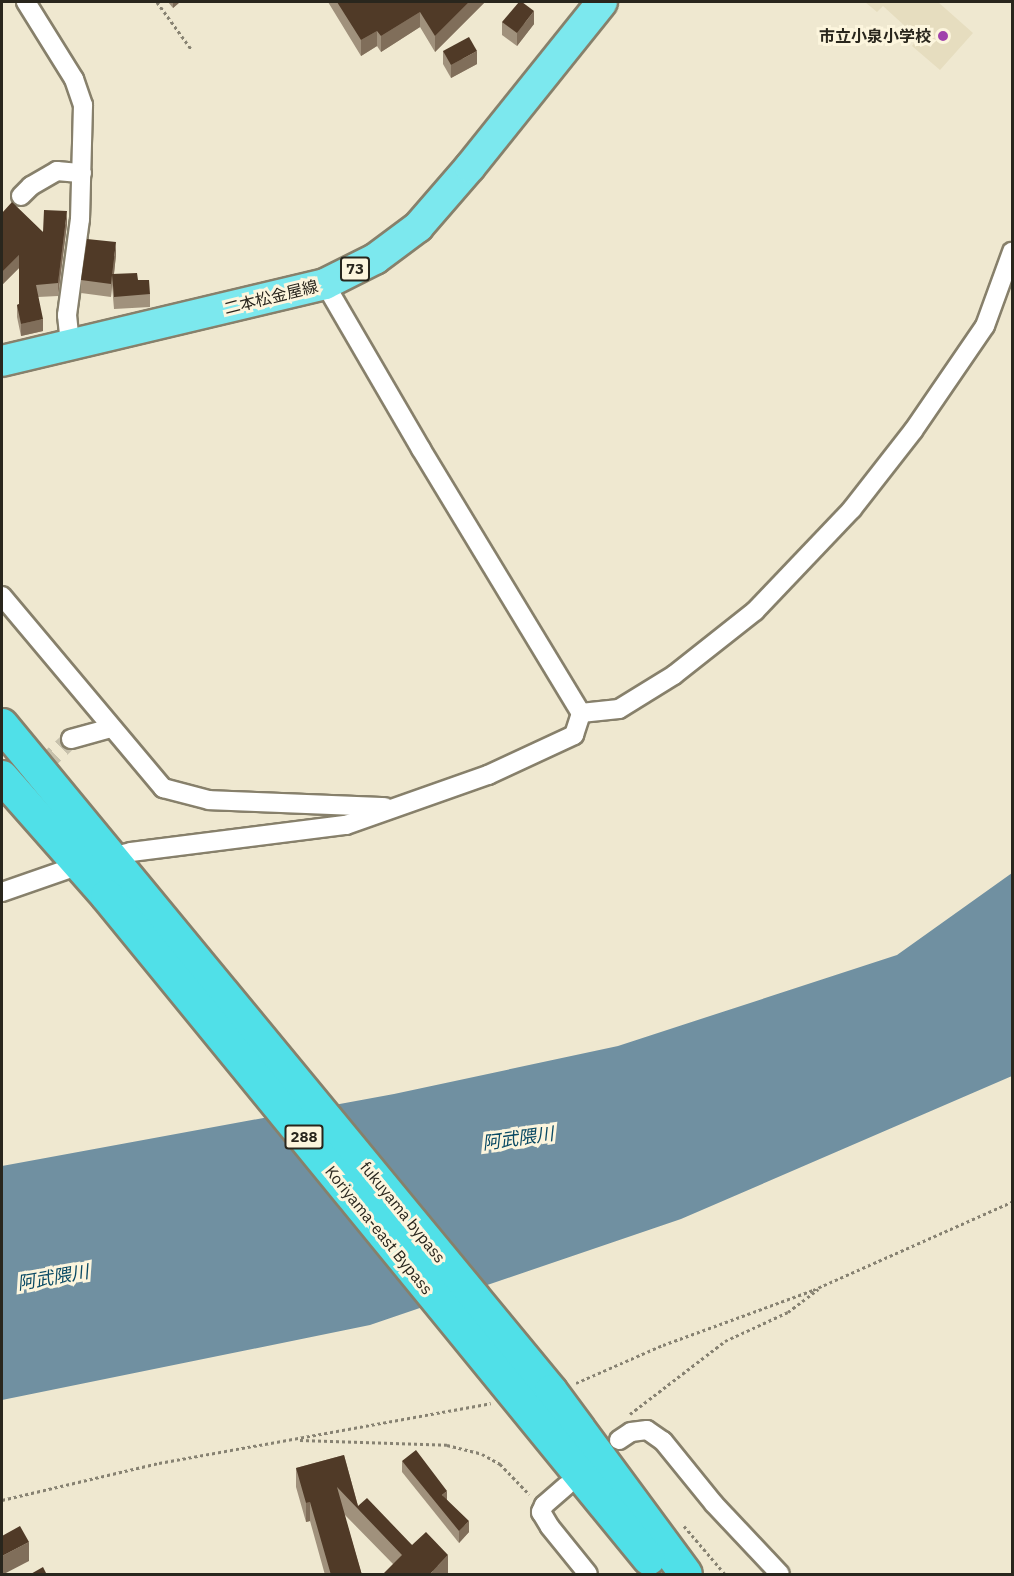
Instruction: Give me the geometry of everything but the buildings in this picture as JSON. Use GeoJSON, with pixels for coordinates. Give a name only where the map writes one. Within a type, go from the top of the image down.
{"type":"FeatureCollection","features":[{"type":"Feature","properties":{"kind":"highway","name":"288"},"geometry":{"type":"LineString","coordinates":[[2,725],[111,857]]}},
{"type":"Feature","properties":{"kind":"highway","name":"Koriyama-east Bypass"},"geometry":{"type":"LineString","coordinates":[[2,777],[107,896],[661,1575]]}},
{"type":"Feature","properties":{"kind":"highway","name":"fukuyama bypass"},"geometry":{"type":"LineString","coordinates":[[111,857],[531,1367],[686,1575]]}},
{"type":"Feature","properties":{"kind":"main road","name":"二本松金屋線"},"geometry":{"type":"LineString","coordinates":[[2,361],[325,284],[375,259],[418,227],[470,167],[602,2]]}},
{"type":"Feature","properties":{"kind":"street"},"geometry":{"type":"LineString","coordinates":[[26,2],[54,43],[80,92],[83,105],[80,219],[66,315],[70,345]]}},
{"type":"Feature","properties":{"kind":"street"},"geometry":{"type":"LineString","coordinates":[[21,196],[31,186],[57,171],[81,173]]}},
{"type":"Feature","properties":{"kind":"street"},"geometry":{"type":"LineString","coordinates":[[581,713],[619,709],[674,675],[755,611],[852,509],[912,431],[985,326],[1012,252]]}},
{"type":"Feature","properties":{"kind":"street"},"geometry":{"type":"LineString","coordinates":[[111,857],[131,852],[346,825],[488,775],[574,735],[581,713],[421,449],[325,284]]}},
{"type":"Feature","properties":{"kind":"street"},"geometry":{"type":"LineString","coordinates":[[2,596],[163,788],[209,800],[397,807]]}},
{"type":"Feature","properties":{"kind":"street"},"geometry":{"type":"LineString","coordinates":[[71,739],[111,728]]}},
{"type":"Feature","properties":{"kind":"street"},"geometry":{"type":"LineString","coordinates":[[2,892],[80,865]]}},
{"type":"Feature","properties":{"kind":"street"},"geometry":{"type":"LineString","coordinates":[[619,1440],[631,1432],[647,1430],[663,1441],[714,1504],[780,1575]]}},
{"type":"Feature","properties":{"kind":"street"},"geometry":{"type":"LineString","coordinates":[[566,1486],[544,1505],[541,1512],[588,1575]]}},
{"type":"Feature","properties":{"kind":"path"},"geometry":{"type":"LineString","coordinates":[[157,2],[191,48]]}},
{"type":"Feature","properties":{"kind":"path"},"geometry":{"type":"LineString","coordinates":[[627,1417],[725,1341],[788,1312],[822,1286]]}},
{"type":"Feature","properties":{"kind":"path"},"geometry":{"type":"LineString","coordinates":[[292,1440],[447,1445],[482,1454],[500,1464],[536,1501]]}},
{"type":"Feature","properties":{"kind":"shaded area","name":"市立小泉小学校"},"geometry":{"type":"Polygon","coordinates":[[[865,2],[938,2],[973,33],[940,70],[912,46],[918,38],[883,6],[877,12],[865,2]]]}},
{"type":"Feature","properties":{"kind":"water","name":"阿武隈川"},"geometry":{"type":"Polygon","coordinates":[[[1012,873],[1012,1076],[681,1219],[370,1325],[2,1400],[2,1166],[394,1094],[618,1046],[897,955],[1012,873]]]}},
{"type":"Feature","properties":{"kind":"tunnel"},"geometry":{"type":"LineString","coordinates":[[2,803],[71,739]]}},
{"type":"Feature","properties":{"kind":"place","name":"市立小泉小学校"},"geometry":{"type":"Point","coordinates":[943,36]}}]}
